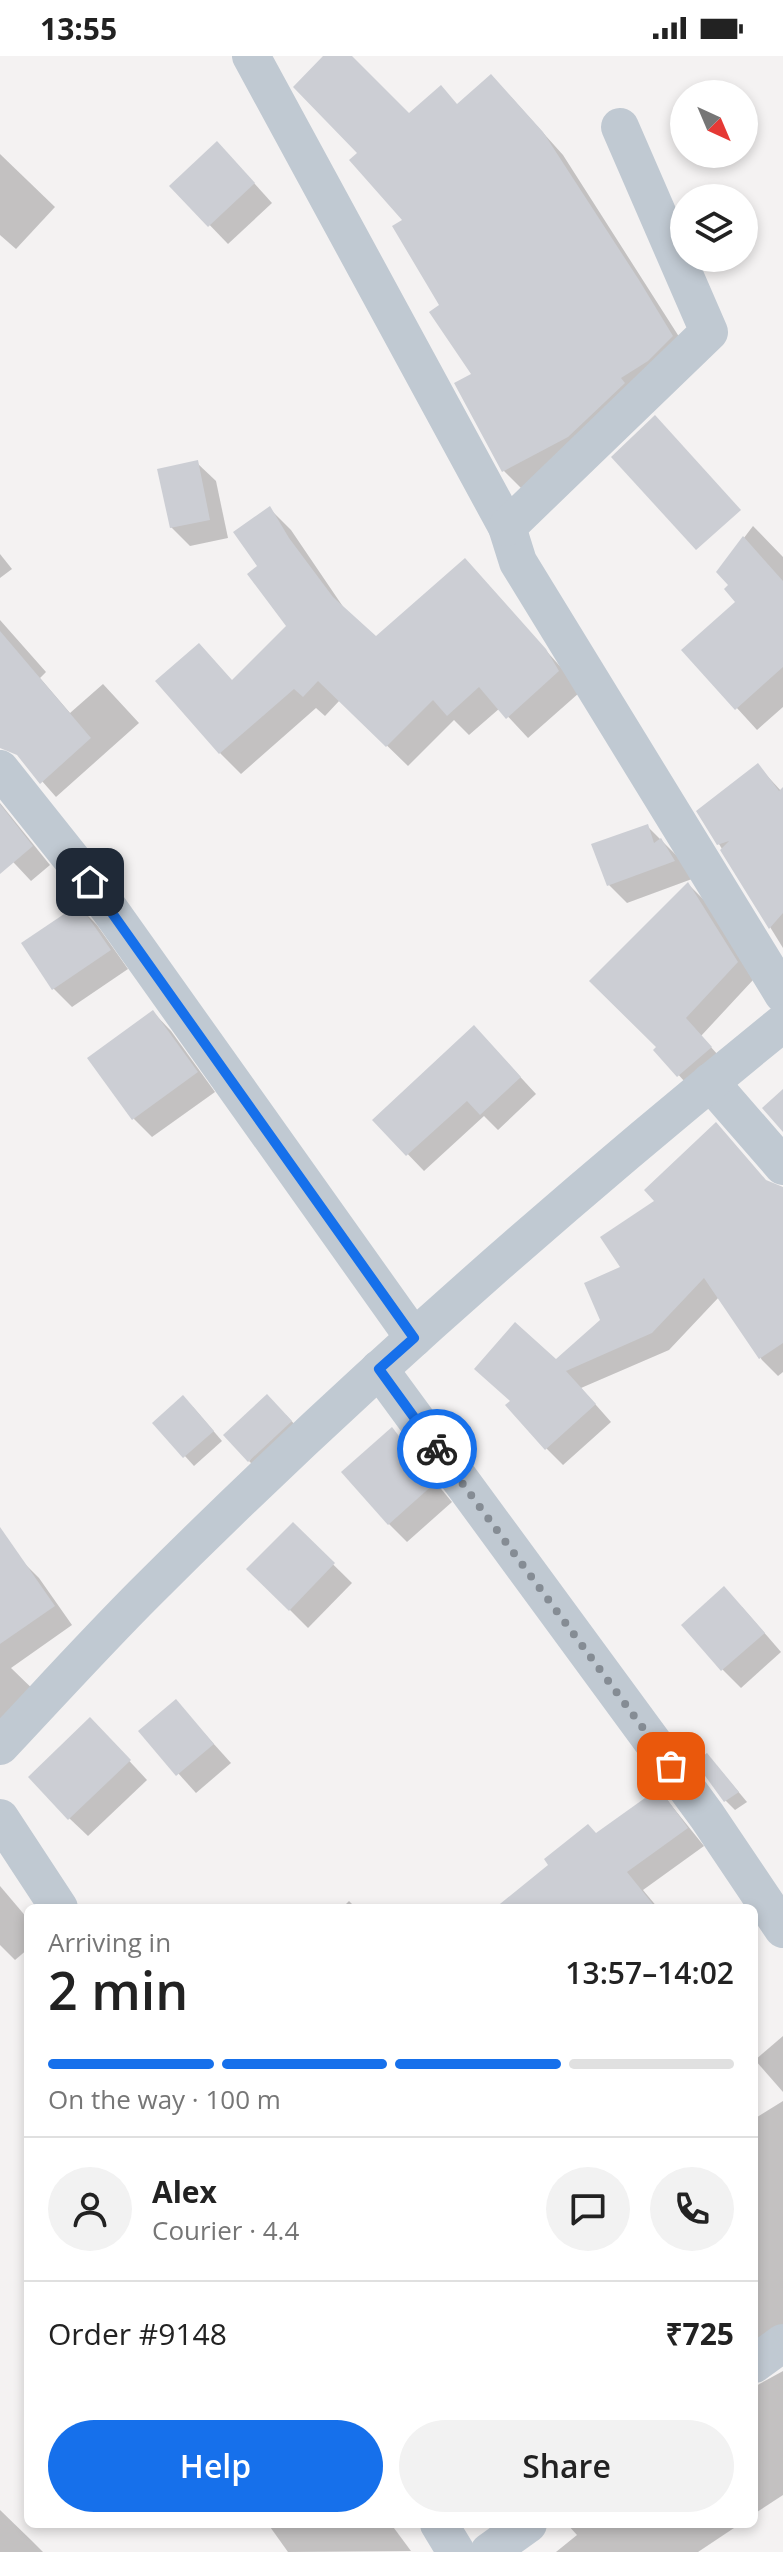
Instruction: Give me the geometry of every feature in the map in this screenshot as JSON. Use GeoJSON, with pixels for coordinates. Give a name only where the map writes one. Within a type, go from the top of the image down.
{"type":"FeatureCollection","features":[{"type":"Feature","properties":{"kind":"street"},"geometry":{"type":"LineString","coordinates":[[251,56],[507,527],[518,562],[783,994]]}},
{"type":"Feature","properties":{"kind":"street"},"geometry":{"type":"LineString","coordinates":[[507,527],[709,332],[620,127]]}},
{"type":"Feature","properties":{"kind":"street"},"geometry":{"type":"LineString","coordinates":[[0,769],[90,882],[414,1338]]}},
{"type":"Feature","properties":{"kind":"street"},"geometry":{"type":"LineString","coordinates":[[0,1746],[144,1593],[379,1369],[710,1082],[783,1023]]}},
{"type":"Feature","properties":{"kind":"street"},"geometry":{"type":"LineString","coordinates":[[710,1082],[783,1166]]}},
{"type":"Feature","properties":{"kind":"street"},"geometry":{"type":"LineString","coordinates":[[379,1369],[698,1803],[783,1929]]}},
{"type":"Feature","properties":{"kind":"street"},"geometry":{"type":"LineString","coordinates":[[0,1818],[56,1904]]}},
{"type":"Feature","properties":{"kind":"street"},"geometry":{"type":"LineString","coordinates":[[758,2361],[783,2343]]}},
{"type":"Feature","properties":{"kind":"street"},"geometry":{"type":"LineString","coordinates":[[441,2528],[456,2552]]}},
{"type":"Feature","properties":{"kind":"street"},"geometry":{"type":"LineString","coordinates":[[489,2552],[522,2528]]}},
{"type":"Feature","properties":{"kind":"building"},"geometry":{"type":"Polygon","coordinates":[[[323,56],[352,56],[409,113],[441,85],[457,104],[491,74],[543,132],[639,280],[673,336],[648,361],[621,378],[625,383],[568,437],[502,472],[454,383],[471,374],[429,312],[439,305],[392,226],[402,220],[349,160],[357,153],[293,87],[323,56]]]}},
{"type":"Feature","properties":{"kind":"building"},"geometry":{"type":"Polygon","coordinates":[[[217,141],[255,183],[208,227],[169,186],[217,141]]]}},
{"type":"Feature","properties":{"kind":"building"},"geometry":{"type":"Polygon","coordinates":[[[655,415],[741,510],[696,550],[611,457],[655,415]]]}},
{"type":"Feature","properties":{"kind":"building"},"geometry":{"type":"Polygon","coordinates":[[[198,460],[210,520],[170,528],[157,469],[198,460]]]}},
{"type":"Feature","properties":{"kind":"building"},"geometry":{"type":"Polygon","coordinates":[[[270,506],[289,538],[333,597],[376,636],[465,558],[546,649],[559,671],[506,719],[479,687],[447,716],[433,700],[386,747],[318,681],[303,697],[294,689],[219,754],[155,681],[199,643],[232,680],[286,626],[247,574],[257,566],[233,532],[270,506]]]}},
{"type":"Feature","properties":{"kind":"building"},"geometry":{"type":"Polygon","coordinates":[[[743,536],[783,581],[783,667],[735,710],[681,650],[735,602],[724,589],[728,585],[716,572],[743,536]]]}},
{"type":"Feature","properties":{"kind":"building"},"geometry":{"type":"Polygon","coordinates":[[[0,631],[91,738],[40,784],[17,755],[0,748],[0,631]]]}},
{"type":"Feature","properties":{"kind":"building"},"geometry":{"type":"Polygon","coordinates":[[[758,763],[779,791],[783,787],[783,913],[769,929],[720,850],[729,841],[717,845],[696,811],[758,763]]]}},
{"type":"Feature","properties":{"kind":"building"},"geometry":{"type":"Polygon","coordinates":[[[0,804],[33,846],[0,874],[0,804]]]}},
{"type":"Feature","properties":{"kind":"building"},"geometry":{"type":"Polygon","coordinates":[[[648,824],[654,843],[661,838],[675,861],[607,886],[591,844],[648,824]]]}},
{"type":"Feature","properties":{"kind":"building"},"geometry":{"type":"Polygon","coordinates":[[[688,882],[738,962],[686,1018],[712,1047],[677,1077],[653,1050],[656,1047],[589,981],[688,882]]]}},
{"type":"Feature","properties":{"kind":"building"},"geometry":{"type":"Polygon","coordinates":[[[79,904],[111,950],[52,990],[21,943],[79,904]]]}},
{"type":"Feature","properties":{"kind":"building"},"geometry":{"type":"Polygon","coordinates":[[[153,1010],[198,1072],[132,1120],[87,1058],[153,1010]]]}},
{"type":"Feature","properties":{"kind":"building"},"geometry":{"type":"Polygon","coordinates":[[[474,1025],[521,1077],[480,1115],[467,1101],[406,1156],[372,1120],[474,1025]]]}},
{"type":"Feature","properties":{"kind":"building"},"geometry":{"type":"Polygon","coordinates":[[[783,1089],[783,1132],[762,1108],[783,1089]]]}},
{"type":"Feature","properties":{"kind":"building"},"geometry":{"type":"Polygon","coordinates":[[[716,1122],[766,1180],[783,1187],[783,1343],[759,1359],[704,1278],[652,1333],[566,1371],[596,1404],[545,1450],[505,1405],[510,1401],[474,1369],[515,1322],[556,1359],[600,1320],[584,1283],[620,1267],[600,1237],[654,1201],[644,1190],[716,1122]]]}},
{"type":"Feature","properties":{"kind":"building"},"geometry":{"type":"Polygon","coordinates":[[[267,1394],[292,1421],[248,1462],[223,1435],[267,1394]]]}},
{"type":"Feature","properties":{"kind":"building"},"geometry":{"type":"Polygon","coordinates":[[[183,1395],[214,1431],[183,1458],[152,1423],[183,1395]]]}},
{"type":"Feature","properties":{"kind":"building"},"geometry":{"type":"Polygon","coordinates":[[[392,1427],[435,1483],[388,1525],[341,1472],[392,1427]]]}},
{"type":"Feature","properties":{"kind":"building"},"geometry":{"type":"Polygon","coordinates":[[[293,1522],[335,1563],[289,1611],[246,1569],[293,1522]]]}},
{"type":"Feature","properties":{"kind":"building"},"geometry":{"type":"Polygon","coordinates":[[[0,1527],[55,1606],[0,1644],[0,1527]]]}},
{"type":"Feature","properties":{"kind":"building"},"geometry":{"type":"Polygon","coordinates":[[[724,1586],[765,1633],[721,1671],[681,1625],[724,1586]]]}},
{"type":"Feature","properties":{"kind":"building"},"geometry":{"type":"Polygon","coordinates":[[[176,1699],[214,1744],[176,1776],[138,1731],[176,1699]]]}},
{"type":"Feature","properties":{"kind":"building"},"geometry":{"type":"Polygon","coordinates":[[[90,1717],[131,1760],[68,1820],[28,1777],[90,1717]]]}},
{"type":"Feature","properties":{"kind":"building"},"geometry":{"type":"Polygon","coordinates":[[[707,1753],[739,1792],[724,1802],[695,1762],[707,1753]]]}},
{"type":"Feature","properties":{"kind":"building"},"geometry":{"type":"Polygon","coordinates":[[[659,1788],[688,1828],[627,1872],[653,1904],[500,1904],[548,1865],[544,1859],[588,1824],[596,1833],[659,1788]]]}},
{"type":"Feature","properties":{"kind":"way so far"},"geometry":{"type":"LineString","coordinates":[[437,1449],[671,1766]]}},
{"type":"Feature","properties":{"kind":"route"},"geometry":{"type":"LineString","coordinates":[[90,882],[414,1338],[379,1369],[437,1449]]}}]}
